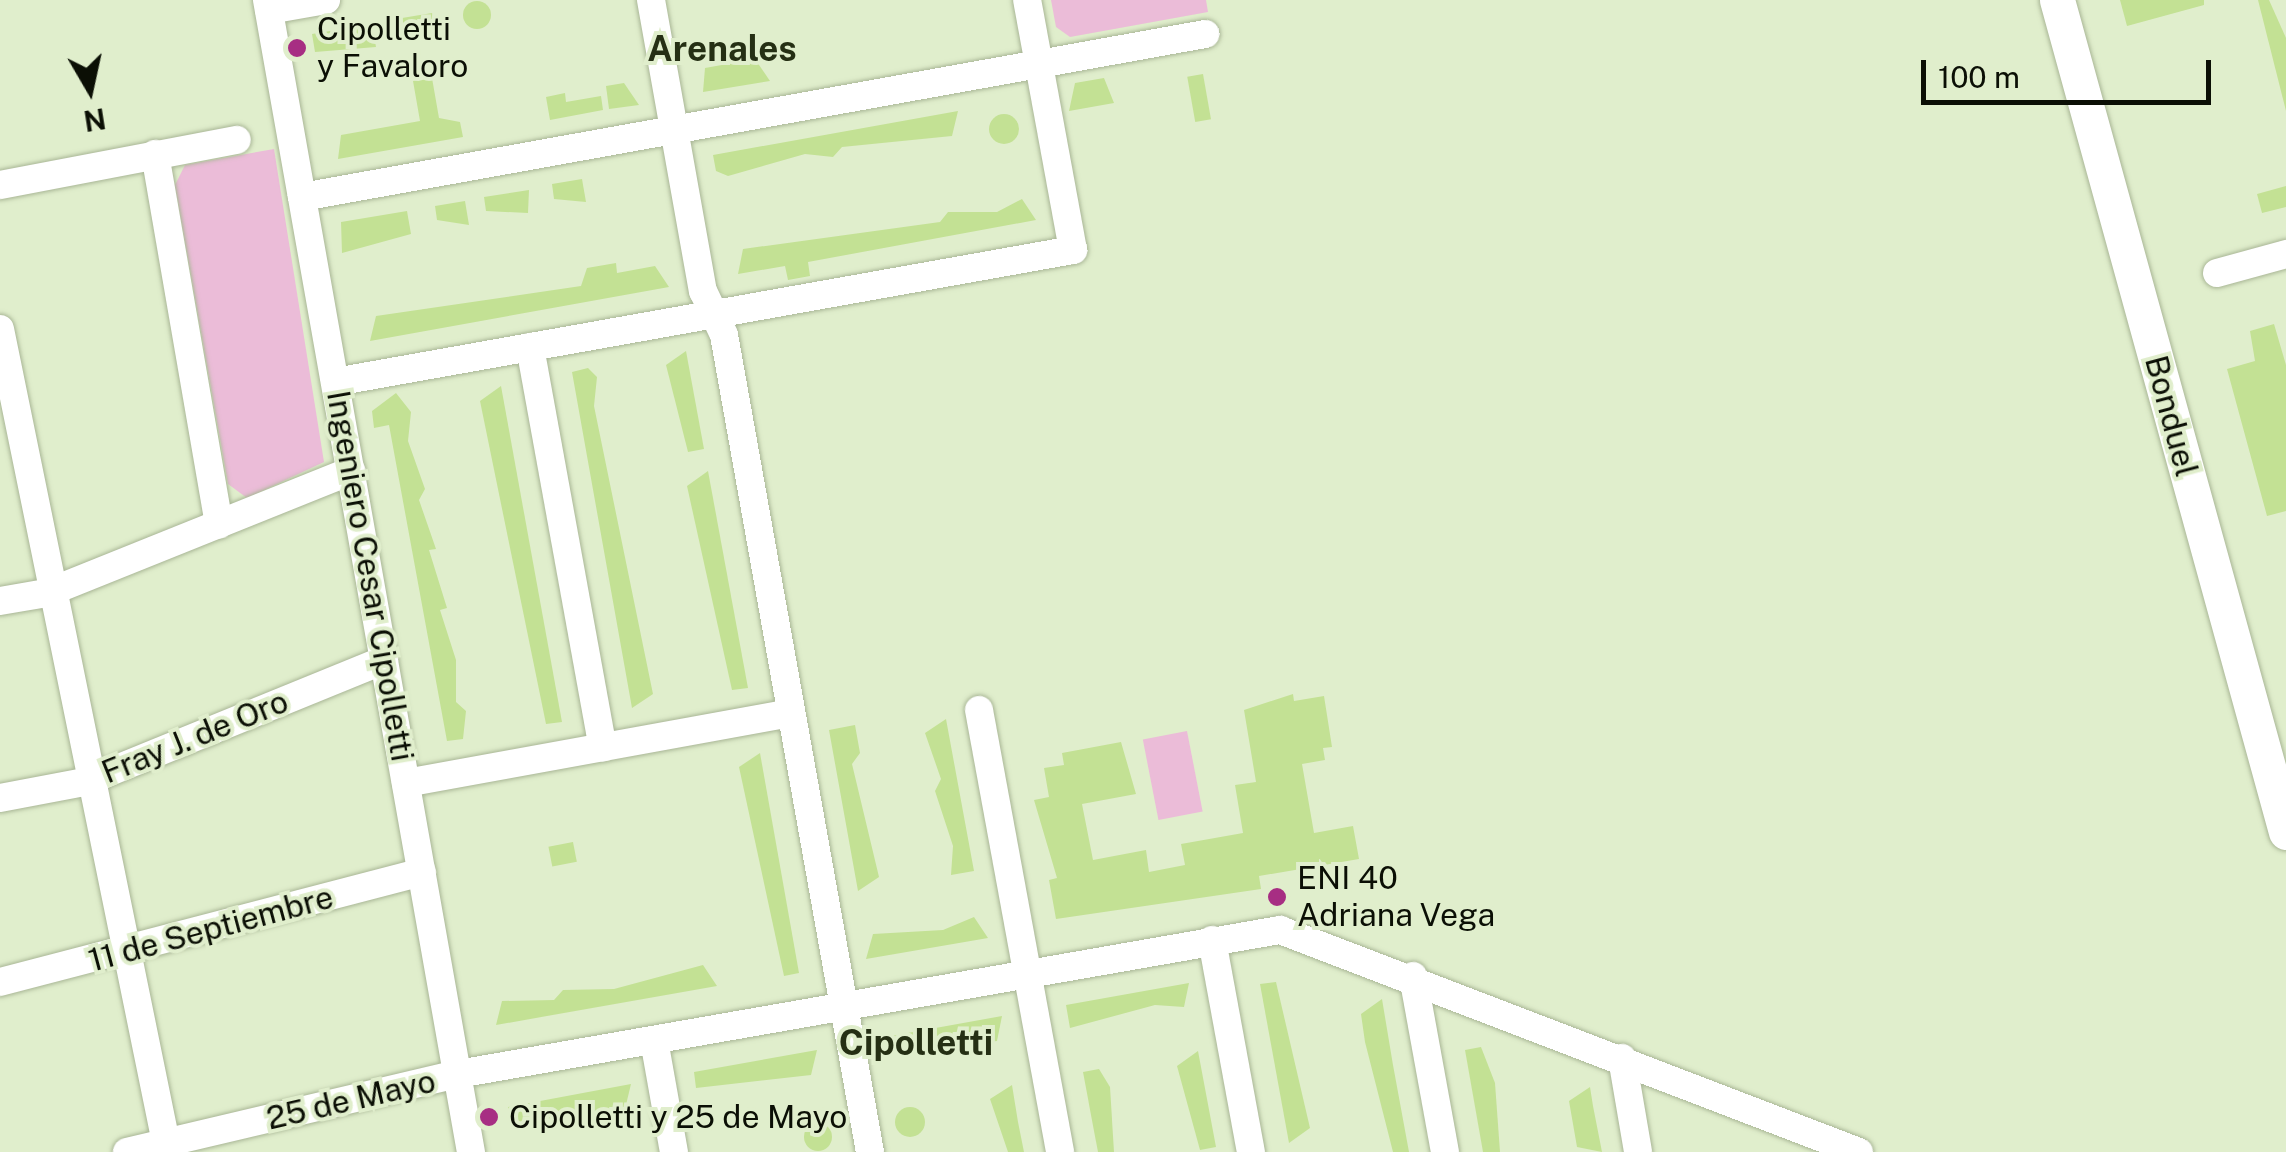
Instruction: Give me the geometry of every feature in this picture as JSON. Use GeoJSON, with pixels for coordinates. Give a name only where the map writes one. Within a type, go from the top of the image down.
{"type":"FeatureCollection","features":[{"type":"Feature","properties":{"kind":"main road","name":"Bonduel"},"geometry":{"type":"LineString","coordinates":[[2057,0],[2286,832]]}},
{"type":"Feature","properties":{"kind":"street"},"geometry":{"type":"LineString","coordinates":[[268,5],[326,0]]}},
{"type":"Feature","properties":{"kind":"street"},"geometry":{"type":"LineString","coordinates":[[651,0],[791,713],[870,1152]]}},
{"type":"Feature","properties":{"kind":"street"},"geometry":{"type":"LineString","coordinates":[[335,382],[1072,250],[1027,0]]}},
{"type":"Feature","properties":{"kind":"street","name":"Ingeniero Cesar Cipolletti"},"geometry":{"type":"LineString","coordinates":[[268,5],[471,1152]]}},
{"type":"Feature","properties":{"kind":"street"},"geometry":{"type":"LineString","coordinates":[[302,197],[1205,34]]}},
{"type":"Feature","properties":{"kind":"street"},"geometry":{"type":"LineString","coordinates":[[0,185],[237,140]]}},
{"type":"Feature","properties":{"kind":"street"},"geometry":{"type":"LineString","coordinates":[[154,154],[220,525]]}},
{"type":"Feature","properties":{"kind":"street"},"geometry":{"type":"LineString","coordinates":[[2217,273],[2286,254]]}},
{"type":"Feature","properties":{"kind":"street"},"geometry":{"type":"LineString","coordinates":[[0,329],[85,782],[166,1143]]}},
{"type":"Feature","properties":{"kind":"street"},"geometry":{"type":"LineString","coordinates":[[530,347],[604,747]]}},
{"type":"Feature","properties":{"kind":"street"},"geometry":{"type":"LineString","coordinates":[[0,601],[47,593],[351,471]]}},
{"type":"Feature","properties":{"kind":"street","name":"Fray J. de Oro"},"geometry":{"type":"LineString","coordinates":[[0,798],[85,782],[384,660]]}},
{"type":"Feature","properties":{"kind":"street"},"geometry":{"type":"LineString","coordinates":[[980,710],[1060,1152]]}},
{"type":"Feature","properties":{"kind":"street"},"geometry":{"type":"LineString","coordinates":[[406,783],[791,713]]}},
{"type":"Feature","properties":{"kind":"street","name":"11 de Septiembre"},"geometry":{"type":"LineString","coordinates":[[0,982],[121,954],[422,872]]}},
{"type":"Feature","properties":{"kind":"street","name":"25 de Mayo"},"geometry":{"type":"LineString","coordinates":[[127,1152],[458,1074],[1212,940],[1303,932],[1622,1058],[1828,1146],[1859,1152]]}},
{"type":"Feature","properties":{"kind":"street"},"geometry":{"type":"LineString","coordinates":[[1212,940],[1251,1152]]}},
{"type":"Feature","properties":{"kind":"street"},"geometry":{"type":"LineString","coordinates":[[1412,976],[1444,1152]]}},
{"type":"Feature","properties":{"kind":"street"},"geometry":{"type":"LineString","coordinates":[[654,1040],[674,1152]]}},
{"type":"Feature","properties":{"kind":"street"},"geometry":{"type":"LineString","coordinates":[[1622,1058],[1638,1152]]}},
{"type":"Feature","properties":{"kind":"shaded area"},"geometry":{"type":"Polygon","coordinates":[[[1051,0],[1206,0],[1208,12],[1070,37],[1056,27],[1051,0]]]}},
{"type":"Feature","properties":{"kind":"shaded area"},"geometry":{"type":"Polygon","coordinates":[[[274,149],[324,462],[247,498],[228,484],[175,185],[185,165],[274,149]]]}},
{"type":"Feature","properties":{"kind":"shaded area"},"geometry":{"type":"Polygon","coordinates":[[[1187,731],[1203,811],[1158,820],[1143,740],[1187,731]]]}},
{"type":"Feature","properties":{"kind":"building"},"geometry":{"type":"Polygon","coordinates":[[[2120,0],[2204,0],[2204,5],[2127,26],[2120,0]]]}},
{"type":"Feature","properties":{"kind":"building"},"geometry":{"type":"Polygon","coordinates":[[[2258,0],[2269,0],[2286,38],[2286,111],[2258,0]]]}},
{"type":"Feature","properties":{"kind":"building"},"geometry":{"type":"Polygon","coordinates":[[[477,1],[487,5],[491,15],[487,25],[477,29],[467,25],[463,15],[467,5],[477,1]]]}},
{"type":"Feature","properties":{"kind":"building"},"geometry":{"type":"Polygon","coordinates":[[[432,13],[436,37],[405,33],[402,18],[432,13]]]}},
{"type":"Feature","properties":{"kind":"building"},"geometry":{"type":"Polygon","coordinates":[[[372,24],[376,47],[315,52],[312,34],[372,24]]]}},
{"type":"Feature","properties":{"kind":"building"},"geometry":{"type":"Polygon","coordinates":[[[755,59],[770,81],[703,92],[705,68],[755,59]]]}},
{"type":"Feature","properties":{"kind":"building"},"geometry":{"type":"Polygon","coordinates":[[[1203,74],[1211,119],[1195,122],[1187,77],[1203,74]]]}},
{"type":"Feature","properties":{"kind":"building"},"geometry":{"type":"Polygon","coordinates":[[[432,78],[439,118],[460,122],[463,137],[338,159],[341,135],[420,121],[413,81],[432,78]]]}},
{"type":"Feature","properties":{"kind":"building"},"geometry":{"type":"Polygon","coordinates":[[[1104,78],[1114,103],[1069,111],[1075,83],[1104,78]]]}},
{"type":"Feature","properties":{"kind":"building"},"geometry":{"type":"Polygon","coordinates":[[[624,83],[639,105],[609,109],[606,86],[624,83]]]}},
{"type":"Feature","properties":{"kind":"building"},"geometry":{"type":"Polygon","coordinates":[[[565,93],[566,102],[601,96],[603,110],[550,120],[546,97],[565,93]]]}},
{"type":"Feature","properties":{"kind":"building"},"geometry":{"type":"Polygon","coordinates":[[[958,111],[952,136],[842,147],[833,157],[805,154],[728,176],[716,171],[713,155],[958,111]]]}},
{"type":"Feature","properties":{"kind":"building"},"geometry":{"type":"Polygon","coordinates":[[[1004,114],[1015,118],[1019,129],[1015,140],[1004,144],[993,140],[989,129],[993,118],[1004,114]]]}},
{"type":"Feature","properties":{"kind":"building"},"geometry":{"type":"Polygon","coordinates":[[[582,179],[586,202],[554,199],[552,184],[582,179]]]}},
{"type":"Feature","properties":{"kind":"building"},"geometry":{"type":"Polygon","coordinates":[[[2286,186],[2286,207],[2262,213],[2257,194],[2286,186]]]}},
{"type":"Feature","properties":{"kind":"building"},"geometry":{"type":"Polygon","coordinates":[[[529,190],[528,213],[486,211],[484,197],[529,190]]]}},
{"type":"Feature","properties":{"kind":"building"},"geometry":{"type":"Polygon","coordinates":[[[1022,199],[1036,220],[808,262],[810,276],[788,280],[785,266],[738,274],[743,249],[940,222],[948,212],[997,212],[1022,199]]]}},
{"type":"Feature","properties":{"kind":"building"},"geometry":{"type":"Polygon","coordinates":[[[465,201],[469,225],[437,220],[435,206],[465,201]]]}},
{"type":"Feature","properties":{"kind":"building"},"geometry":{"type":"Polygon","coordinates":[[[407,211],[411,234],[342,253],[341,222],[407,211]]]}},
{"type":"Feature","properties":{"kind":"building"},"geometry":{"type":"Polygon","coordinates":[[[616,263],[617,273],[655,266],[669,287],[370,341],[376,316],[581,286],[587,268],[616,263]]]}},
{"type":"Feature","properties":{"kind":"building"},"geometry":{"type":"Polygon","coordinates":[[[2274,324],[2286,365],[2286,511],[2267,516],[2227,369],[2255,361],[2250,331],[2274,324]]]}},
{"type":"Feature","properties":{"kind":"building"},"geometry":{"type":"Polygon","coordinates":[[[686,351],[704,449],[688,452],[666,365],[686,351]]]}},
{"type":"Feature","properties":{"kind":"building"},"geometry":{"type":"Polygon","coordinates":[[[588,368],[597,377],[594,406],[653,694],[632,708],[572,372],[588,368]]]}},
{"type":"Feature","properties":{"kind":"building"},"geometry":{"type":"Polygon","coordinates":[[[501,386],[562,722],[546,724],[480,401],[501,386]]]}},
{"type":"Feature","properties":{"kind":"building"},"geometry":{"type":"Polygon","coordinates":[[[396,393],[411,412],[408,441],[425,489],[419,500],[436,549],[429,550],[447,608],[440,610],[456,660],[456,702],[466,711],[463,739],[447,741],[389,425],[374,428],[372,411],[396,393]]]}},
{"type":"Feature","properties":{"kind":"building"},"geometry":{"type":"Polygon","coordinates":[[[708,471],[748,688],[732,690],[687,486],[708,471]]]}},
{"type":"Feature","properties":{"kind":"building"},"geometry":{"type":"Polygon","coordinates":[[[1293,694],[1294,701],[1324,696],[1332,747],[1323,748],[1325,760],[1302,764],[1314,833],[1353,826],[1359,859],[1259,876],[1261,889],[1056,919],[1049,880],[1057,878],[1034,800],[1049,797],[1044,768],[1064,765],[1062,753],[1121,742],[1136,794],[1082,804],[1093,860],[1146,850],[1149,872],[1185,865],[1181,844],[1243,833],[1235,785],[1256,782],[1244,710],[1293,694]]]}},
{"type":"Feature","properties":{"kind":"building"},"geometry":{"type":"Polygon","coordinates":[[[946,719],[974,871],[951,875],[953,846],[935,791],[941,779],[925,733],[946,719]]]}},
{"type":"Feature","properties":{"kind":"building"},"geometry":{"type":"Polygon","coordinates":[[[855,725],[860,753],[852,764],[879,877],[858,891],[829,730],[855,725]]]}},
{"type":"Feature","properties":{"kind":"building"},"geometry":{"type":"Polygon","coordinates":[[[760,753],[799,973],[784,976],[739,767],[760,753]]]}},
{"type":"Feature","properties":{"kind":"building"},"geometry":{"type":"Polygon","coordinates":[[[573,842],[577,862],[552,866],[548,847],[573,842]]]}},
{"type":"Feature","properties":{"kind":"building"},"geometry":{"type":"Polygon","coordinates":[[[974,917],[988,938],[866,959],[873,934],[943,930],[974,917]]]}},
{"type":"Feature","properties":{"kind":"building"},"geometry":{"type":"Polygon","coordinates":[[[703,965],[717,986],[496,1025],[502,1001],[554,1000],[563,990],[614,989],[703,965]]]}},
{"type":"Feature","properties":{"kind":"building"},"geometry":{"type":"Polygon","coordinates":[[[1276,982],[1310,1128],[1289,1143],[1260,984],[1276,982]]]}},
{"type":"Feature","properties":{"kind":"building"},"geometry":{"type":"Polygon","coordinates":[[[1189,983],[1184,1007],[1155,1005],[1070,1028],[1066,1005],[1189,983]]]}},
{"type":"Feature","properties":{"kind":"building"},"geometry":{"type":"Polygon","coordinates":[[[1382,999],[1409,1152],[1393,1152],[1365,1042],[1361,1014],[1382,999]]]}},
{"type":"Feature","properties":{"kind":"building"},"geometry":{"type":"Polygon","coordinates":[[[1002,1016],[997,1041],[883,1054],[880,1038],[1002,1016]]]}},
{"type":"Feature","properties":{"kind":"building"},"geometry":{"type":"Polygon","coordinates":[[[1481,1047],[1495,1083],[1500,1152],[1483,1152],[1465,1050],[1481,1047]]]}},
{"type":"Feature","properties":{"kind":"building"},"geometry":{"type":"Polygon","coordinates":[[[817,1050],[811,1075],[696,1088],[694,1072],[817,1050]]]}},
{"type":"Feature","properties":{"kind":"building"},"geometry":{"type":"Polygon","coordinates":[[[1198,1051],[1216,1147],[1200,1150],[1177,1066],[1198,1051]]]}},
{"type":"Feature","properties":{"kind":"building"},"geometry":{"type":"Polygon","coordinates":[[[1099,1069],[1110,1087],[1114,1152],[1098,1152],[1083,1072],[1099,1069]]]}},
{"type":"Feature","properties":{"kind":"building"},"geometry":{"type":"Polygon","coordinates":[[[631,1084],[625,1109],[511,1123],[508,1107],[631,1084]]]}},
{"type":"Feature","properties":{"kind":"building"},"geometry":{"type":"Polygon","coordinates":[[[1012,1085],[1024,1152],[1008,1152],[990,1099],[1012,1085]]]}},
{"type":"Feature","properties":{"kind":"building"},"geometry":{"type":"Polygon","coordinates":[[[1590,1087],[1602,1152],[1577,1147],[1569,1101],[1590,1087]]]}},
{"type":"Feature","properties":{"kind":"building"},"geometry":{"type":"Polygon","coordinates":[[[910,1107],[921,1111],[925,1122],[921,1133],[910,1137],[899,1133],[895,1122],[899,1111],[910,1107]]]}},
{"type":"Feature","properties":{"kind":"building"},"geometry":{"type":"Polygon","coordinates":[[[818,1123],[828,1127],[832,1137],[828,1147],[818,1151],[808,1147],[804,1137],[808,1127],[818,1123]]]}},
{"type":"Feature","properties":{"kind":"place","name":"Cipolletti y Favaloro"},"geometry":{"type":"Point","coordinates":[297,48]}},
{"type":"Feature","properties":{"kind":"place","name":"ENI 40 Adriana Vega"},"geometry":{"type":"Point","coordinates":[1277,897]}},
{"type":"Feature","properties":{"kind":"place","name":"Cipolletti y 25 de Mayo"},"geometry":{"type":"Point","coordinates":[489,1117]}},
{"type":"Feature","properties":{"kind":"district","name":"Arenales"},"geometry":{"type":"Point","coordinates":[722,49]}},
{"type":"Feature","properties":{"kind":"district","name":"Cipolletti"},"geometry":{"type":"Point","coordinates":[916,1043]}}]}
